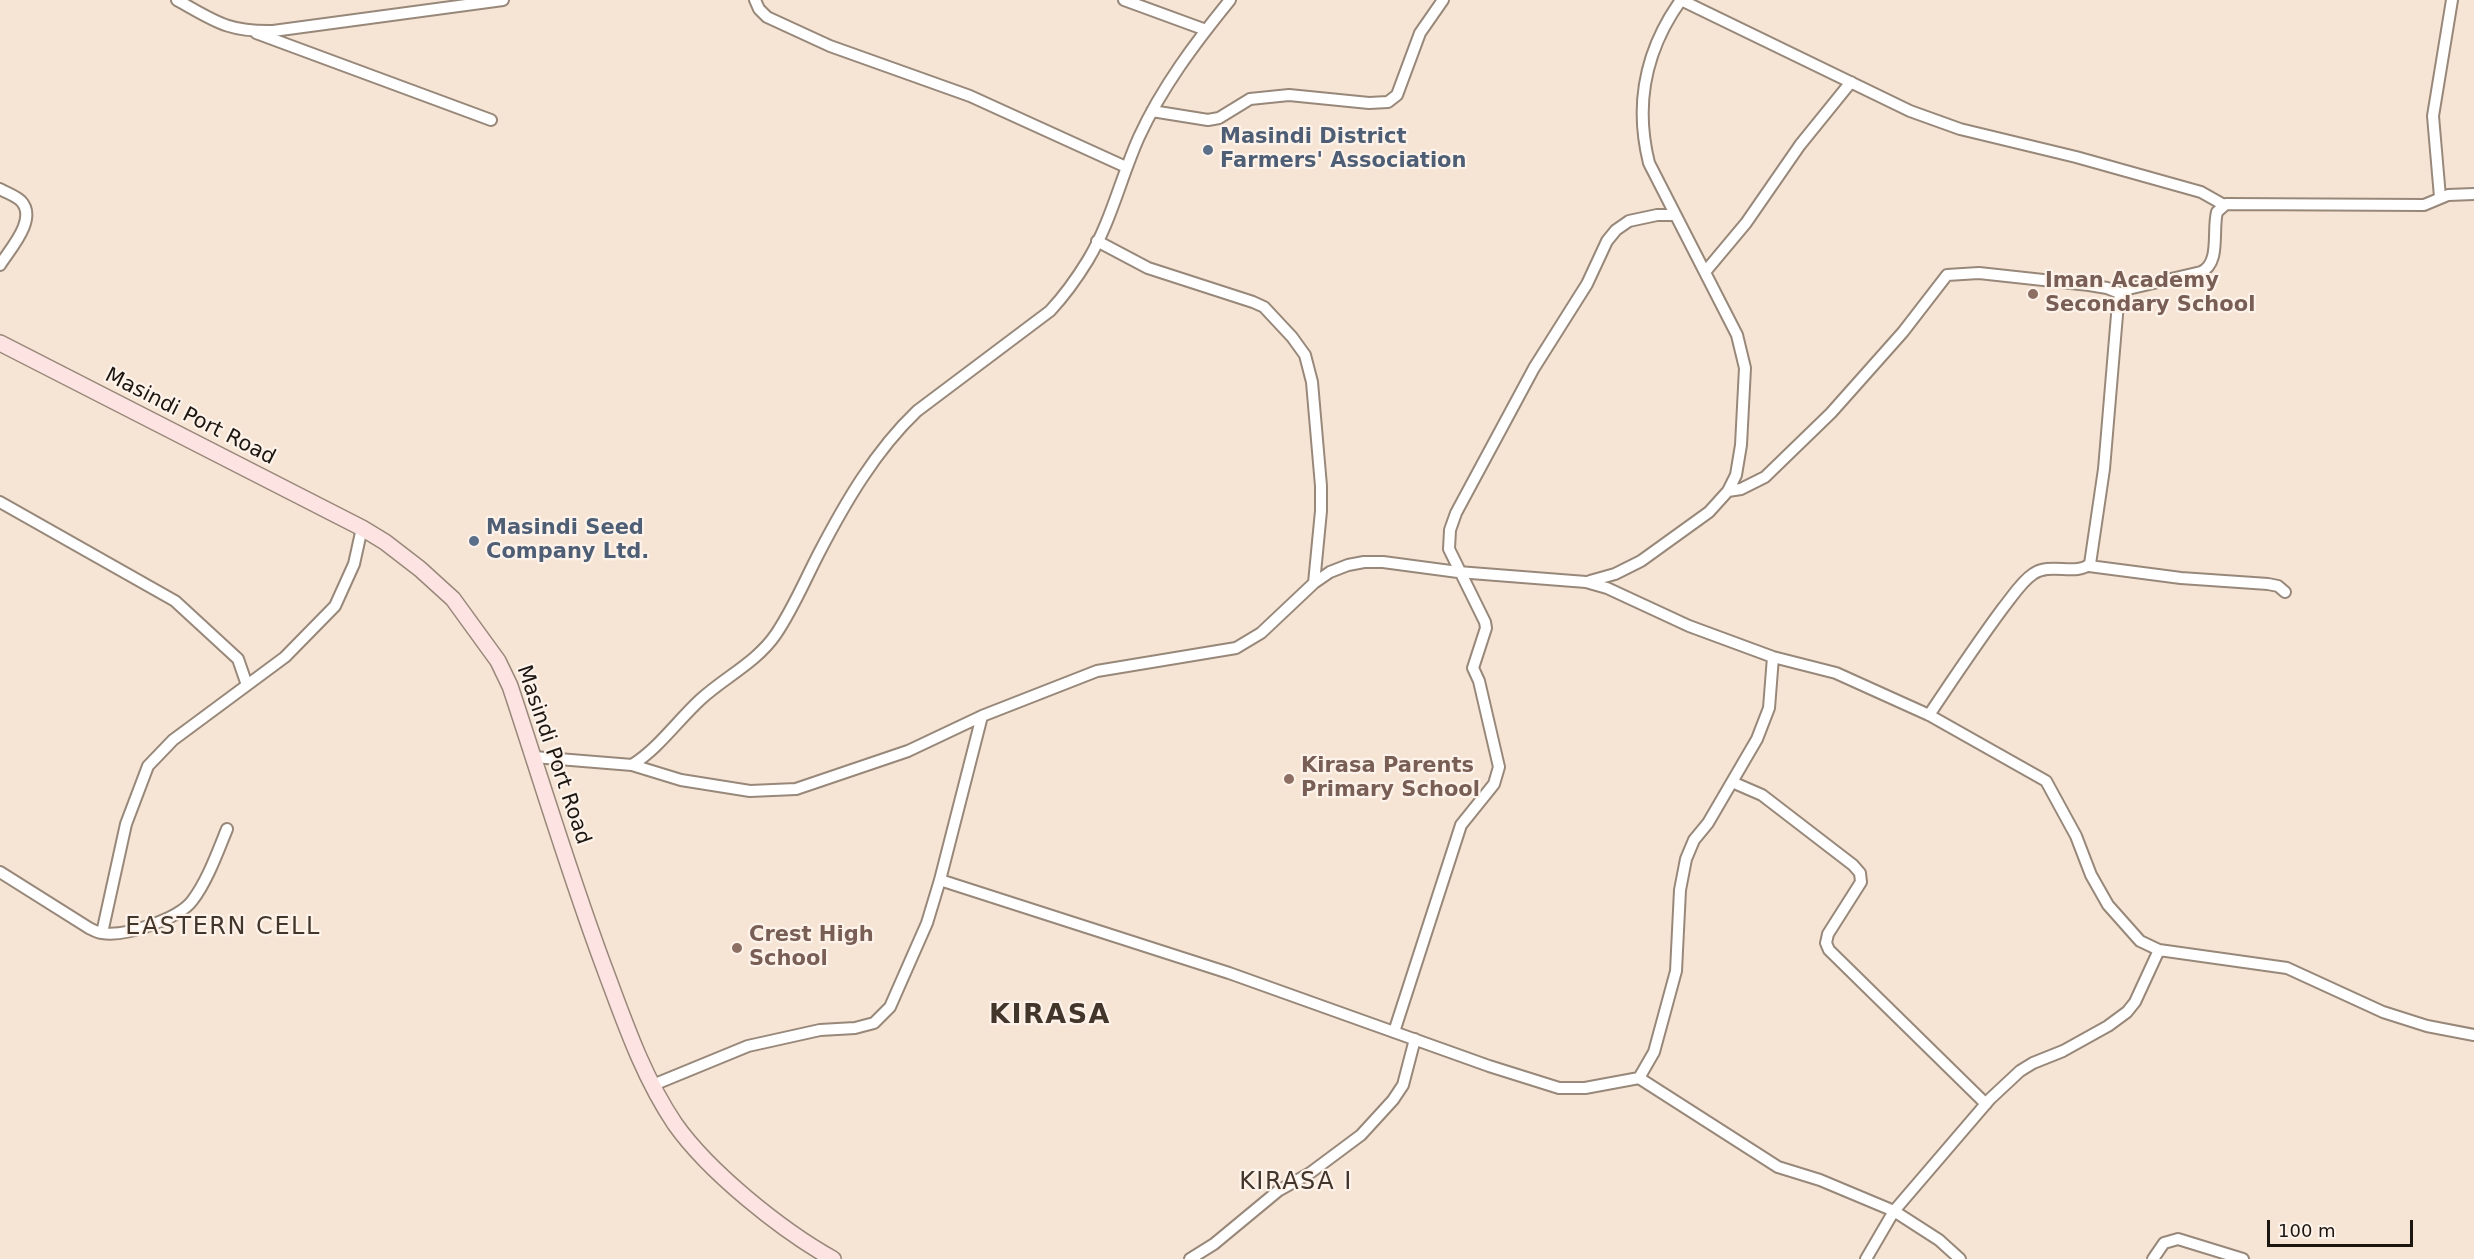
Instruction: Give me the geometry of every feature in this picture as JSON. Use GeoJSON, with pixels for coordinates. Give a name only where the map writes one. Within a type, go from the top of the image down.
{"type":"FeatureCollection","features":[{"type":"Feature","properties":{"kind":"main road","name":"Masindi Port Road"},"geometry":{"type":"LineString","coordinates":[[0,343],[362,528],[420,569],[453,599],[498,661],[510,686],[593,939],[636,1054],[675,1124],[709,1164],[764,1212],[833,1259]]}},
{"type":"Feature","properties":{"kind":"street"},"geometry":{"type":"LineString","coordinates":[[177,0],[233,29],[250,31],[273,31],[503,0]]}},
{"type":"Feature","properties":{"kind":"street"},"geometry":{"type":"LineString","coordinates":[[755,0],[759,9],[767,17],[820,42],[885,67],[947,87],[1126,166]]}},
{"type":"Feature","properties":{"kind":"street"},"geometry":{"type":"LineString","coordinates":[[1124,0],[1206,30]]}},
{"type":"Feature","properties":{"kind":"street"},"geometry":{"type":"LineString","coordinates":[[632,765],[650,754],[695,705],[752,660],[775,636],[820,550],[873,461],[901,426],[917,411],[1050,311],[1089,259],[1126,166],[1169,81],[1230,0]]}},
{"type":"Feature","properties":{"kind":"street"},"geometry":{"type":"LineString","coordinates":[[1152,111],[1178,117],[1209,120],[1219,118],[1246,101],[1278,96],[1319,96],[1369,103],[1388,102],[1397,95],[1420,33],[1443,0]]}},
{"type":"Feature","properties":{"kind":"street"},"geometry":{"type":"LineString","coordinates":[[1586,582],[1615,574],[1641,561],[1709,512],[1728,491],[1736,475],[1741,445],[1745,399],[1743,354],[1737,335],[1649,163],[1643,123],[1644,90],[1649,58],[1665,23],[1681,0],[1910,111],[1944,123],[2200,192],[2224,205],[2424,205],[2440,197],[2474,194]]}},
{"type":"Feature","properties":{"kind":"street"},"geometry":{"type":"LineString","coordinates":[[2440,197],[2433,116],[2452,0]]}},
{"type":"Feature","properties":{"kind":"street"},"geometry":{"type":"LineString","coordinates":[[250,31],[491,120]]}},
{"type":"Feature","properties":{"kind":"street"},"geometry":{"type":"LineString","coordinates":[[1705,272],[1746,223],[1800,145],[1851,82]]}},
{"type":"Feature","properties":{"kind":"street"},"geometry":{"type":"LineString","coordinates":[[0,189],[19,199],[26,208],[27,218],[1,262]]}},
{"type":"Feature","properties":{"kind":"street"},"geometry":{"type":"LineString","coordinates":[[2089,566],[2093,554],[2104,469],[2117,313],[2122,294],[2133,288],[2196,274],[2208,269],[2213,260],[2216,216],[2219,208],[2224,205]]}},
{"type":"Feature","properties":{"kind":"street"},"geometry":{"type":"LineString","coordinates":[[1394,1032],[1461,825],[1494,784],[1499,766],[1479,681],[1473,668],[1486,628],[1485,622],[1458,572],[1449,549],[1450,530],[1456,513],[1534,368],[1587,284],[1606,241],[1629,221],[1657,215],[1675,215]]}},
{"type":"Feature","properties":{"kind":"street"},"geometry":{"type":"LineString","coordinates":[[1097,241],[1148,268],[1264,307],[1283,325],[1305,355],[1312,382],[1321,486],[1314,584]]}},
{"type":"Feature","properties":{"kind":"street"},"geometry":{"type":"LineString","coordinates":[[1728,491],[1741,489],[1765,477],[1831,413],[1910,324],[1947,274],[1979,273],[2089,285],[2107,288],[2122,294]]}},
{"type":"Feature","properties":{"kind":"street"},"geometry":{"type":"LineString","coordinates":[[0,502],[175,601],[238,659],[247,685]]}},
{"type":"Feature","properties":{"kind":"street"},"geometry":{"type":"LineString","coordinates":[[102,933],[126,824],[148,766],[173,740],[285,657],[335,606],[354,564],[362,528]]}},
{"type":"Feature","properties":{"kind":"street"},"geometry":{"type":"LineString","coordinates":[[534,757],[632,765],[681,780],[750,791],[796,789],[908,751],[982,716],[1097,671],[1236,648],[1261,633],[1330,572],[1364,562],[1586,582],[1606,588],[1689,626],[1773,657],[1836,673],[1929,715],[2046,781],[2076,836],[2091,875],[2108,905],[2140,941],[2159,950],[2282,966],[2383,1012],[2427,1026],[2474,1035]]}},
{"type":"Feature","properties":{"kind":"street"},"geometry":{"type":"LineString","coordinates":[[1929,715],[1979,640],[2020,586],[2032,574],[2045,568],[2089,566],[2181,578],[2268,584],[2278,586],[2285,592]]}},
{"type":"Feature","properties":{"kind":"street"},"geometry":{"type":"LineString","coordinates":[[1639,1078],[1654,1052],[1676,971],[1680,890],[1686,859],[1694,840],[1708,823],[1757,739],[1769,708],[1773,657]]}},
{"type":"Feature","properties":{"kind":"street"},"geometry":{"type":"LineString","coordinates":[[653,1085],[748,1046],[820,1030],[855,1028],[874,1023],[891,1007],[927,923],[982,716]]}},
{"type":"Feature","properties":{"kind":"street"},"geometry":{"type":"LineString","coordinates":[[1732,782],[1762,795],[1853,865],[1860,873],[1861,882],[1828,934],[1826,943],[1829,950],[1986,1104]]}},
{"type":"Feature","properties":{"kind":"street"},"geometry":{"type":"LineString","coordinates":[[0,872],[89,928],[102,933],[143,927],[169,918],[192,902],[227,829]]}},
{"type":"Feature","properties":{"kind":"street"},"geometry":{"type":"LineString","coordinates":[[940,880],[1229,973],[1559,1088],[1585,1088],[1639,1078],[1778,1167],[1791,1173],[1820,1180],[1894,1211],[1939,1240],[1960,1259]]}},
{"type":"Feature","properties":{"kind":"street"},"geometry":{"type":"LineString","coordinates":[[1866,1259],[1894,1211],[1986,1104],[2027,1067],[2063,1052],[2108,1026],[2127,1012],[2135,1002],[2159,950]]}},
{"type":"Feature","properties":{"kind":"street"},"geometry":{"type":"LineString","coordinates":[[1190,1259],[1214,1244],[1278,1191],[1310,1173],[1361,1135],[1393,1100],[1403,1085],[1414,1039]]}},
{"type":"Feature","properties":{"kind":"street"},"geometry":{"type":"LineString","coordinates":[[2153,1259],[2164,1243],[2178,1239],[2243,1259]]}},
{"type":"Feature","properties":{"kind":"place","name":"Masindi District Farmers' Association"},"geometry":{"type":"Point","coordinates":[1208,150]}},
{"type":"Feature","properties":{"kind":"place","name":"Iman Academy Secondary School"},"geometry":{"type":"Point","coordinates":[2033,294]}},
{"type":"Feature","properties":{"kind":"place","name":"Masindi Seed Company Ltd."},"geometry":{"type":"Point","coordinates":[474,541]}},
{"type":"Feature","properties":{"kind":"place","name":"Kirasa Parents Primary School"},"geometry":{"type":"Point","coordinates":[1289,779]}},
{"type":"Feature","properties":{"kind":"place","name":"Crest High School"},"geometry":{"type":"Point","coordinates":[737,948]}},
{"type":"Feature","properties":{"kind":"district","name":"EASTERN CELL"},"geometry":{"type":"Point","coordinates":[223,928]}},
{"type":"Feature","properties":{"kind":"district","name":"KIRASA"},"geometry":{"type":"Point","coordinates":[1050,1016]}},
{"type":"Feature","properties":{"kind":"district","name":"KIRASA I"},"geometry":{"type":"Point","coordinates":[1296,1183]}}]}
